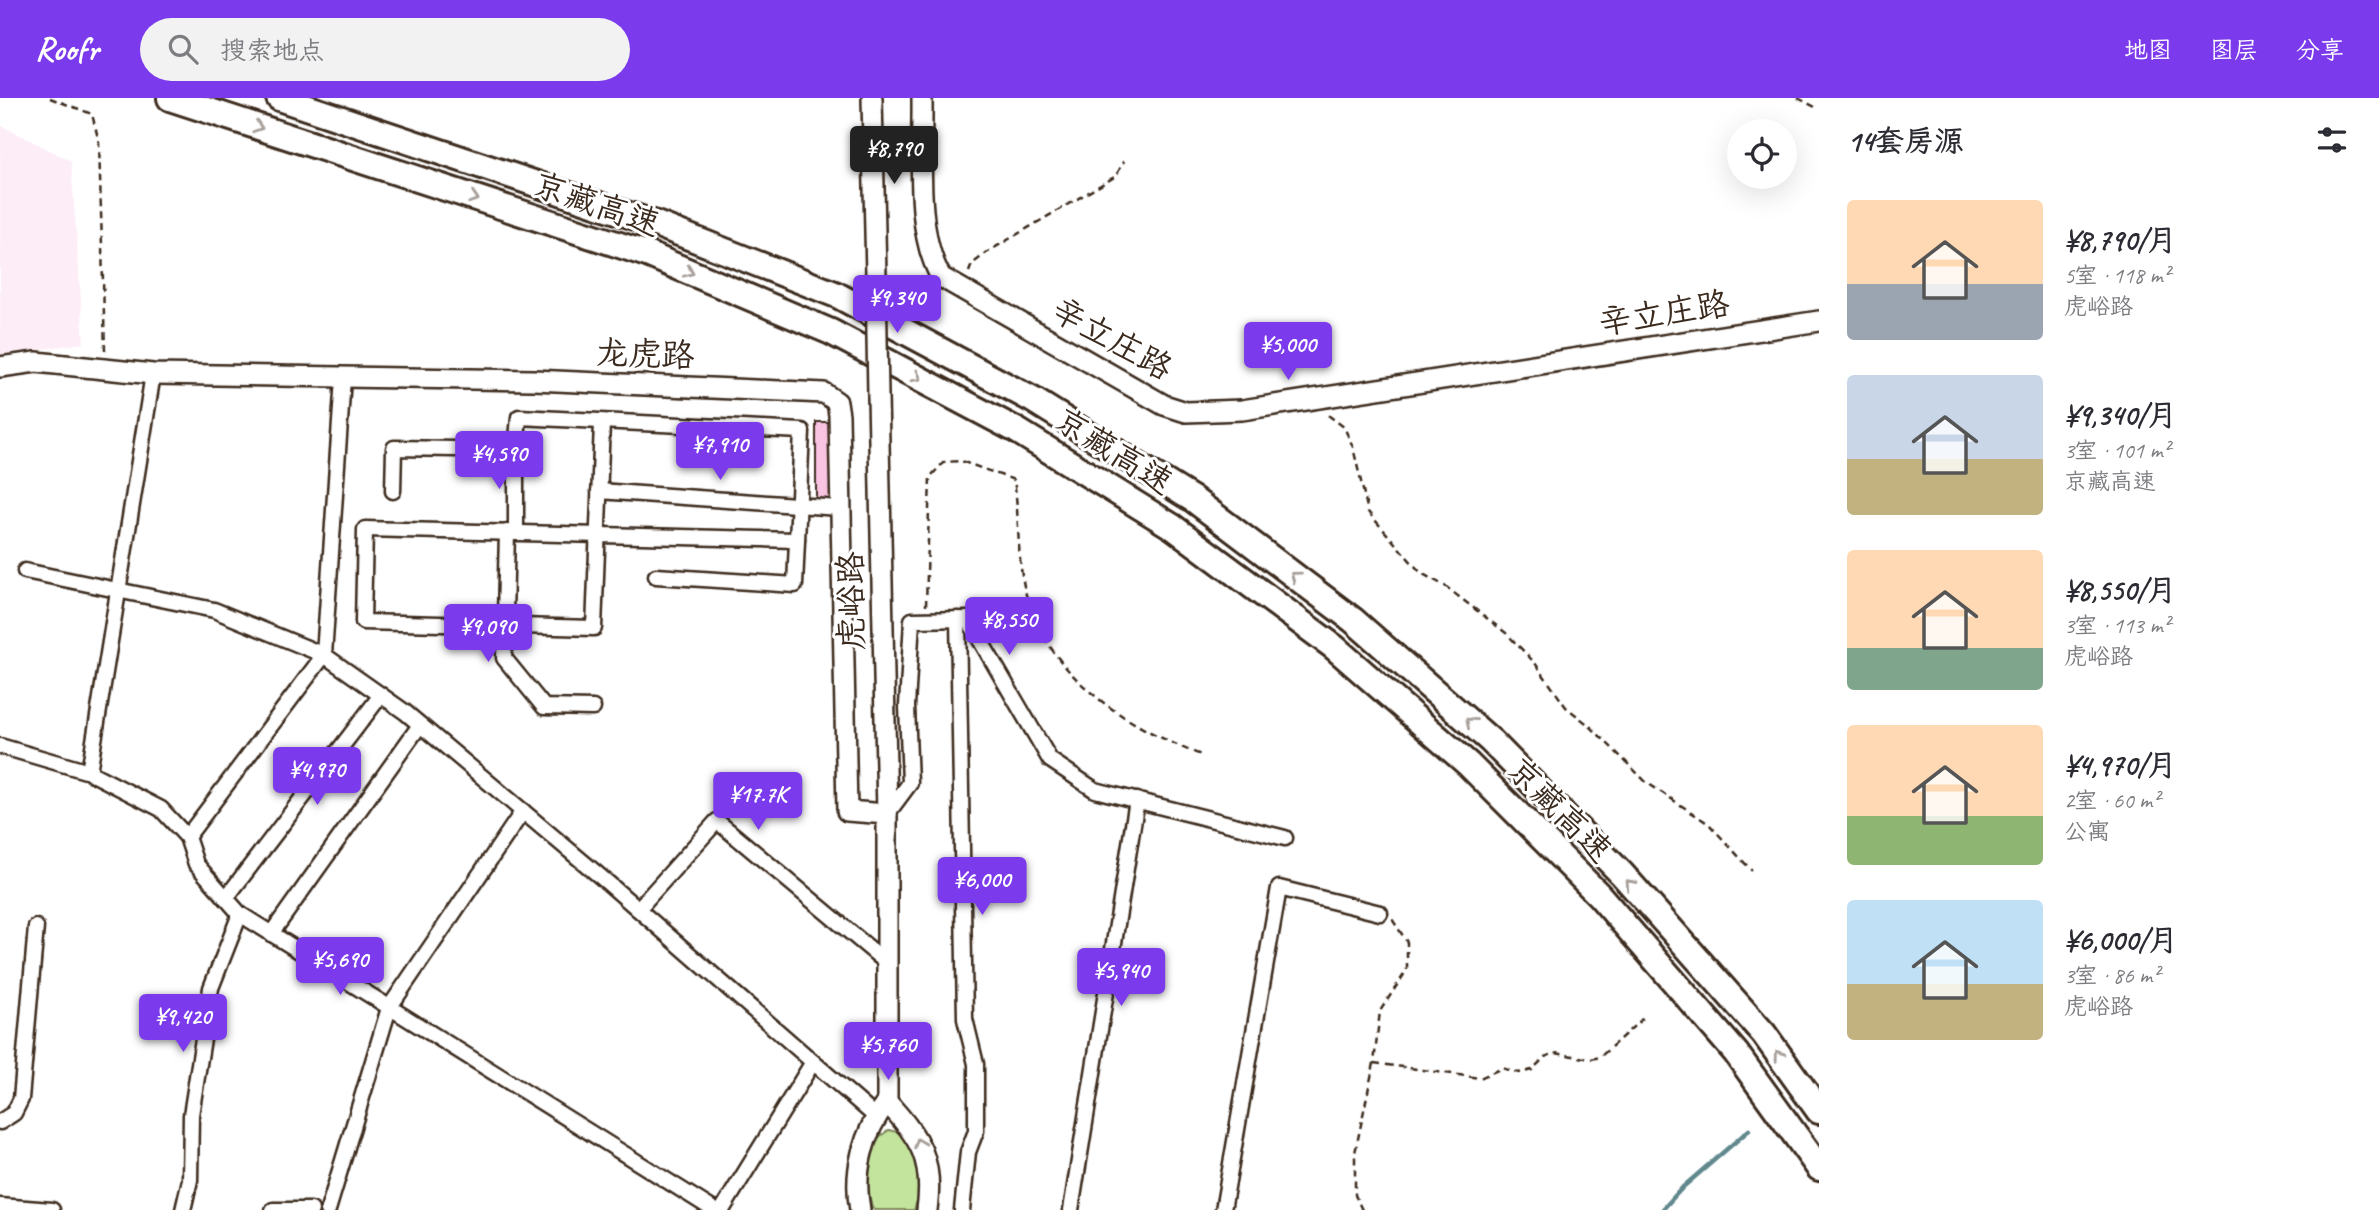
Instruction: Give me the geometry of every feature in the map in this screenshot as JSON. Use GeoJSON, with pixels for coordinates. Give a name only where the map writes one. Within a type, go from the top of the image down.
{"type":"FeatureCollection","features":[{"type":"Feature","properties":{"kind":"highway","name":"京藏高速"},"geometry":{"type":"LineString","coordinates":[[170,98],[647,254],[831,332],[1016,430],[1173,527],[1334,647],[1468,764],[1598,895],[1736,1052],[1819,1168]]}},
{"type":"Feature","properties":{"kind":"highway","name":"京藏高速"},"geometry":{"type":"LineString","coordinates":[[279,98],[656,224],[838,295],[1032,400],[1194,500],[1353,620],[1491,741],[1622,874],[1746,1014],[1819,1111]]}},
{"type":"Feature","properties":{"kind":"street","name":"虎峪路"},"geometry":{"type":"LineString","coordinates":[[872,98],[887,814],[887,963],[882,1109]]}},
{"type":"Feature","properties":{"kind":"street","name":"辛立庄路"},"geometry":{"type":"LineString","coordinates":[[922,98],[928,246],[941,278],[1164,405],[1186,412],[1211,413],[1317,398],[1819,321]]}},
{"type":"Feature","properties":{"kind":"street","name":"龙虎路"},"geometry":{"type":"LineString","coordinates":[[0,367],[37,362],[153,374],[534,380],[824,393],[837,402],[839,415],[847,811],[887,814]]}},
{"type":"Feature","properties":{"kind":"street"},"geometry":{"type":"LineString","coordinates":[[89,772],[153,374]]}},
{"type":"Feature","properties":{"kind":"street"},"geometry":{"type":"LineString","coordinates":[[187,837],[324,655],[343,378]]}},
{"type":"Feature","properties":{"kind":"street"},"geometry":{"type":"LineString","coordinates":[[593,708],[544,707],[504,658],[519,417],[802,431],[795,585],[656,576]]}},
{"type":"Feature","properties":{"kind":"street"},"geometry":{"type":"LineString","coordinates":[[601,423],[599,491],[597,535],[594,628],[363,622],[365,529],[512,533],[597,535],[797,540]]}},
{"type":"Feature","properties":{"kind":"street"},"geometry":{"type":"LineString","coordinates":[[393,491],[394,448],[516,450]]}},
{"type":"Feature","properties":{"kind":"street"},"geometry":{"type":"LineString","coordinates":[[599,491],[839,508]]}},
{"type":"Feature","properties":{"kind":"street"},"geometry":{"type":"LineString","coordinates":[[25,571],[214,610],[324,655],[381,695],[420,724],[523,811],[813,1062],[915,1132],[926,1161],[930,1191],[928,1210]]}},
{"type":"Feature","properties":{"kind":"street"},"geometry":{"type":"LineString","coordinates":[[958,619],[965,1019],[976,1064],[976,1131],[968,1152],[962,1210]]}},
{"type":"Feature","properties":{"kind":"street"},"geometry":{"type":"LineString","coordinates":[[887,814],[909,783],[907,706],[912,620],[968,619],[1050,760],[1095,790],[1285,838]]}},
{"type":"Feature","properties":{"kind":"street"},"geometry":{"type":"LineString","coordinates":[[226,898],[381,695]]}},
{"type":"Feature","properties":{"kind":"street"},"geometry":{"type":"LineString","coordinates":[[271,934],[420,724]]}},
{"type":"Feature","properties":{"kind":"street"},"geometry":{"type":"LineString","coordinates":[[0,746],[89,772],[161,808],[187,837],[196,863],[240,914],[714,1210]]}},
{"type":"Feature","properties":{"kind":"street"},"geometry":{"type":"LineString","coordinates":[[1071,1210],[1137,800]]}},
{"type":"Feature","properties":{"kind":"street"},"geometry":{"type":"LineString","coordinates":[[328,1210],[389,1008],[523,811]]}},
{"type":"Feature","properties":{"kind":"street"},"geometry":{"type":"LineString","coordinates":[[638,909],[717,821],[887,963]]}},
{"type":"Feature","properties":{"kind":"street"},"geometry":{"type":"LineString","coordinates":[[1223,1210],[1279,888],[1380,913]]}},
{"type":"Feature","properties":{"kind":"street"},"geometry":{"type":"LineString","coordinates":[[183,1210],[190,1180],[191,1115],[211,988],[240,914]]}},
{"type":"Feature","properties":{"kind":"street"},"geometry":{"type":"LineString","coordinates":[[0,1122],[14,1113],[21,1099],[36,928]]}},
{"type":"Feature","properties":{"kind":"street"},"geometry":{"type":"LineString","coordinates":[[722,1210],[813,1062]]}},
{"type":"Feature","properties":{"kind":"street"},"geometry":{"type":"LineString","coordinates":[[860,1210],[856,1184],[860,1159],[882,1109]]}},
{"type":"Feature","properties":{"kind":"street"},"geometry":{"type":"LineString","coordinates":[[0,1206],[46,1209]]}},
{"type":"Feature","properties":{"kind":"street"},"geometry":{"type":"LineString","coordinates":[[273,1210],[311,1210]]}},
{"type":"Feature","properties":{"kind":"path"},"geometry":{"type":"LineString","coordinates":[[50,98],[92,114],[99,142],[106,368]]}},
{"type":"Feature","properties":{"kind":"path"},"geometry":{"type":"LineString","coordinates":[[1798,98],[1819,109]]}},
{"type":"Feature","properties":{"kind":"path"},"geometry":{"type":"LineString","coordinates":[[961,291],[972,264],[1116,176],[1124,161]]}},
{"type":"Feature","properties":{"kind":"path"},"geometry":{"type":"LineString","coordinates":[[1317,398],[1322,411],[1344,428],[1353,447],[1368,512],[1421,573],[1445,586],[1506,633],[1535,663],[1566,707],[1590,726],[1646,782],[1709,824],[1752,871]]}},
{"type":"Feature","properties":{"kind":"path"},"geometry":{"type":"LineString","coordinates":[[926,620],[930,477],[944,462],[961,461],[1014,480],[1027,597],[1052,648],[1070,674],[1105,706],[1166,741],[1201,755]]}},
{"type":"Feature","properties":{"kind":"path"},"geometry":{"type":"LineString","coordinates":[[1362,1210],[1355,1195],[1356,1153],[1374,1063],[1380,1011],[1407,970],[1407,942],[1395,921],[1380,913]]}},
{"type":"Feature","properties":{"kind":"path"},"geometry":{"type":"LineString","coordinates":[[1374,1063],[1480,1078],[1503,1068],[1519,1073],[1532,1070],[1545,1057],[1555,1052],[1591,1059],[1601,1057],[1643,1018]]}},
{"type":"Feature","properties":{"kind":"shaded area"},"geometry":{"type":"Polygon","coordinates":[[[0,125],[71,161],[84,343],[0,355],[0,125]]]}},
{"type":"Feature","properties":{"kind":"green space"},"geometry":{"type":"Polygon","coordinates":[[[889,1130],[901,1133],[919,1170],[920,1188],[914,1210],[874,1210],[872,1207],[866,1181],[873,1141],[889,1130]]]}},
{"type":"Feature","properties":{"kind":"building"},"geometry":{"type":"Polygon","coordinates":[[[816,422],[832,422],[832,500],[816,500],[816,422]]]}},
{"type":"Feature","properties":{"kind":"waterway"},"geometry":{"type":"LineString","coordinates":[[1662,1210],[1683,1187],[1749,1130]]}}]}
